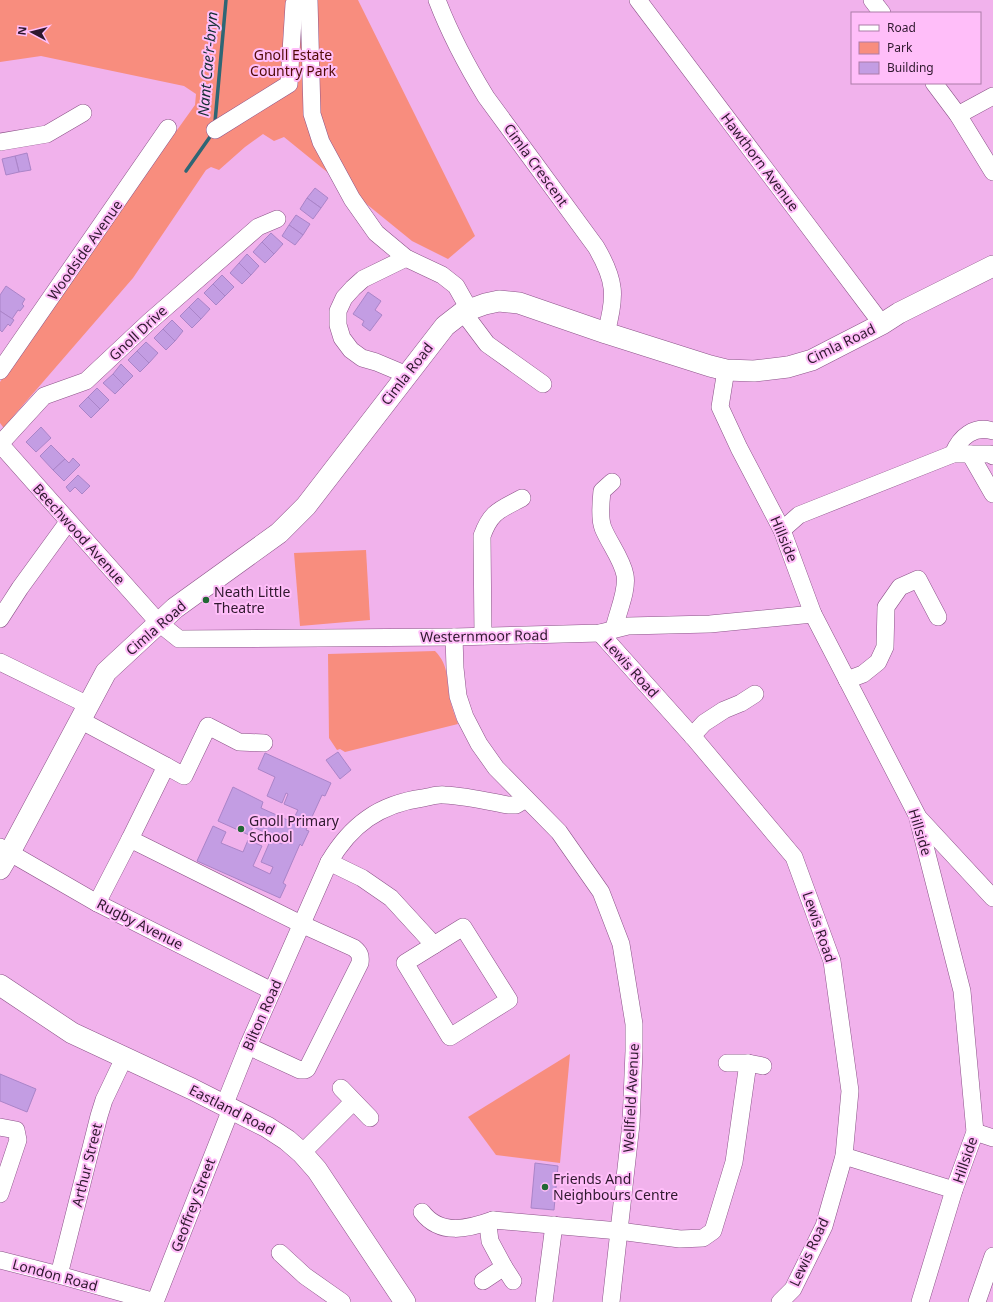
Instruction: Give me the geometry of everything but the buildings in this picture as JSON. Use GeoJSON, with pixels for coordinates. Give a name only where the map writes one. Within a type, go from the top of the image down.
{"type":"FeatureCollection","features":[{"type":"Feature","properties":{"kind":"main road","name":"Cimla Road"},"geometry":{"type":"LineString","coordinates":[[3,856],[106,672],[175,608],[279,533],[306,506],[445,326],[466,311],[499,301],[519,303],[606,334],[726,370],[754,371],[788,367],[812,360],[882,324],[899,313],[993,266]]}},
{"type":"Feature","properties":{"kind":"main road","name":"Eastland Road"},"geometry":{"type":"LineString","coordinates":[[0,985],[72,1033],[192,1089],[267,1127],[287,1140],[302,1153],[317,1170],[405,1302]]}},
{"type":"Feature","properties":{"kind":"street"},"geometry":{"type":"LineString","coordinates":[[215,130],[289,84],[294,4],[296,0]]}},
{"type":"Feature","properties":{"kind":"street"},"geometry":{"type":"LineString","coordinates":[[309,0],[312,114],[321,142],[352,199],[376,233],[406,258],[442,275],[456,286],[466,311],[487,344],[543,384]]}},
{"type":"Feature","properties":{"kind":"street","name":"Cimla Crescent"},"geometry":{"type":"LineString","coordinates":[[437,0],[447,26],[486,97],[596,247],[606,265],[613,287],[612,311],[606,334]]}},
{"type":"Feature","properties":{"kind":"street","name":"Hawthorn Avenue"},"geometry":{"type":"LineString","coordinates":[[638,0],[882,324]]}},
{"type":"Feature","properties":{"kind":"street"},"geometry":{"type":"LineString","coordinates":[[872,0],[881,12]]}},
{"type":"Feature","properties":{"kind":"street"},"geometry":{"type":"LineString","coordinates":[[935,84],[958,115],[993,172]]}},
{"type":"Feature","properties":{"kind":"street"},"geometry":{"type":"LineString","coordinates":[[958,115],[993,96]]}},
{"type":"Feature","properties":{"kind":"street"},"geometry":{"type":"LineString","coordinates":[[0,142],[46,134],[83,113]]}},
{"type":"Feature","properties":{"kind":"street","name":"Woodside Avenue"},"geometry":{"type":"LineString","coordinates":[[0,371],[168,128]]}},
{"type":"Feature","properties":{"kind":"street","name":"Gnoll Drive"},"geometry":{"type":"LineString","coordinates":[[0,444],[44,396],[86,380],[258,226],[277,219]]}},
{"type":"Feature","properties":{"kind":"street"},"geometry":{"type":"LineString","coordinates":[[406,258],[363,279],[353,288],[344,298],[338,311],[338,325],[342,338],[351,350],[362,358],[376,362],[407,375]]}},
{"type":"Feature","properties":{"kind":"street","name":"Hillside"},"geometry":{"type":"LineString","coordinates":[[726,370],[720,407],[739,448],[782,530],[813,614],[917,815],[962,991],[975,1132],[954,1190],[920,1302]]}},
{"type":"Feature","properties":{"kind":"street"},"geometry":{"type":"LineString","coordinates":[[993,431],[982,429],[975,430],[964,437],[958,444],[961,454],[993,494]]}},
{"type":"Feature","properties":{"kind":"street","name":"Beechwood Avenue"},"geometry":{"type":"LineString","coordinates":[[0,444],[159,623]]}},
{"type":"Feature","properties":{"kind":"street"},"geometry":{"type":"LineString","coordinates":[[782,530],[799,515],[961,454],[990,454],[993,456]]}},
{"type":"Feature","properties":{"kind":"street"},"geometry":{"type":"LineString","coordinates":[[607,631],[616,619],[624,591],[625,576],[617,555],[602,526],[602,490],[612,482]]}},
{"type":"Feature","properties":{"kind":"street"},"geometry":{"type":"LineString","coordinates":[[483,636],[482,536],[487,523],[495,513],[522,498]]}},
{"type":"Feature","properties":{"kind":"street"},"geometry":{"type":"LineString","coordinates":[[0,619],[20,588],[68,522]]}},
{"type":"Feature","properties":{"kind":"street"},"geometry":{"type":"LineString","coordinates":[[847,680],[863,674],[878,662],[885,647],[886,606],[900,587],[918,579],[938,617]]}},
{"type":"Feature","properties":{"kind":"street","name":"Westernmoor Road"},"geometry":{"type":"LineString","coordinates":[[159,623],[179,639],[454,637],[607,631],[628,626],[710,624],[813,614]]}},
{"type":"Feature","properties":{"kind":"street","name":"Lewis Road"},"geometry":{"type":"LineString","coordinates":[[607,631],[692,736],[794,856],[832,961],[850,1091],[844,1156],[824,1226],[793,1289],[780,1302]]}},
{"type":"Feature","properties":{"kind":"street","name":"Wellfield Avenue"},"geometry":{"type":"LineString","coordinates":[[454,637],[458,696],[465,718],[479,744],[496,768],[558,832],[601,892],[621,944],[634,1024],[634,1051],[631,1124],[611,1302]]}},
{"type":"Feature","properties":{"kind":"street"},"geometry":{"type":"LineString","coordinates":[[0,662],[184,776],[208,726],[239,742],[264,743]]}},
{"type":"Feature","properties":{"kind":"street"},"geometry":{"type":"LineString","coordinates":[[692,736],[704,723],[724,710],[741,703],[755,694]]}},
{"type":"Feature","properties":{"kind":"street"},"geometry":{"type":"LineString","coordinates":[[97,903],[166,766]]}},
{"type":"Feature","properties":{"kind":"street"},"geometry":{"type":"LineString","coordinates":[[301,924],[329,862],[352,830],[368,818],[390,806],[414,799],[443,795],[508,805],[516,805],[526,799]]}},
{"type":"Feature","properties":{"kind":"street"},"geometry":{"type":"LineString","coordinates":[[917,815],[993,898]]}},
{"type":"Feature","properties":{"kind":"street"},"geometry":{"type":"LineString","coordinates":[[130,839],[301,924],[354,948],[359,952],[361,957],[360,963],[317,1050],[305,1070],[300,1070],[248,1046]]}},
{"type":"Feature","properties":{"kind":"street","name":"Rugby Avenue"},"geometry":{"type":"LineString","coordinates":[[3,856],[272,991]]}},
{"type":"Feature","properties":{"kind":"street"},"geometry":{"type":"LineString","coordinates":[[329,862],[362,878],[391,898],[434,945]]}},
{"type":"Feature","properties":{"kind":"street","name":"Bilton Road"},"geometry":{"type":"LineString","coordinates":[[227,1107],[248,1046],[301,924]]}},
{"type":"Feature","properties":{"kind":"street"},"geometry":{"type":"LineString","coordinates":[[463,927],[508,1000],[450,1037],[405,963],[434,945],[463,927]]}},
{"type":"Feature","properties":{"kind":"street","name":"Arthur Street"},"geometry":{"type":"LineString","coordinates":[[59,1275],[99,1116],[104,1100],[124,1058]]}},
{"type":"Feature","properties":{"kind":"street"},"geometry":{"type":"LineString","coordinates":[[422,1212],[428,1220],[441,1227],[448,1228],[473,1227],[493,1220],[619,1231],[680,1239],[703,1238],[713,1231],[734,1162],[755,1064],[727,1063]]}},
{"type":"Feature","properties":{"kind":"street"},"geometry":{"type":"LineString","coordinates":[[340,1088],[370,1118]]}},
{"type":"Feature","properties":{"kind":"street"},"geometry":{"type":"LineString","coordinates":[[302,1153],[354,1102]]}},
{"type":"Feature","properties":{"kind":"street","name":"Geoffrey Street"},"geometry":{"type":"LineString","coordinates":[[156,1302],[227,1107]]}},
{"type":"Feature","properties":{"kind":"street"},"geometry":{"type":"LineString","coordinates":[[0,1127],[16,1130],[18,1140],[0,1194]]}},
{"type":"Feature","properties":{"kind":"street"},"geometry":{"type":"LineString","coordinates":[[975,1132],[993,1138]]}},
{"type":"Feature","properties":{"kind":"street"},"geometry":{"type":"LineString","coordinates":[[844,1156],[954,1190]]}},
{"type":"Feature","properties":{"kind":"street"},"geometry":{"type":"LineString","coordinates":[[482,1281],[508,1274],[490,1241],[488,1225],[493,1220]]}},
{"type":"Feature","properties":{"kind":"street"},"geometry":{"type":"LineString","coordinates":[[544,1302],[554,1225]]}},
{"type":"Feature","properties":{"kind":"street"},"geometry":{"type":"LineString","coordinates":[[280,1253],[304,1276],[342,1302]]}},
{"type":"Feature","properties":{"kind":"street"},"geometry":{"type":"LineString","coordinates":[[977,1302],[993,1256]]}},
{"type":"Feature","properties":{"kind":"street","name":"London Road"},"geometry":{"type":"LineString","coordinates":[[0,1260],[156,1302]]}},
{"type":"Feature","properties":{"kind":"green space","name":"Gnoll Estate Country Park"},"geometry":{"type":"Polygon","coordinates":[[[0,0],[358,0],[475,236],[448,259],[412,241],[284,137],[274,141],[263,134],[245,147],[219,170],[211,167],[206,170],[133,278],[3,427],[0,423],[0,382],[81,264],[195,105],[196,94],[184,86],[41,56],[0,62],[0,0]]]}},
{"type":"Feature","properties":{"kind":"green space"},"geometry":{"type":"Polygon","coordinates":[[[366,550],[370,620],[300,626],[294,553],[366,550]]]}},
{"type":"Feature","properties":{"kind":"green space","name":"Gnoll Primary School"},"geometry":{"type":"Polygon","coordinates":[[[435,651],[443,662],[447,674],[450,700],[458,724],[345,752],[340,749],[337,750],[329,738],[328,654],[435,651]]]}},
{"type":"Feature","properties":{"kind":"green space"},"geometry":{"type":"Polygon","coordinates":[[[570,1054],[560,1163],[496,1155],[468,1117],[570,1054]]]}},
{"type":"Feature","properties":{"kind":"waterway","name":"Nant Cae'r-bryn"},"geometry":{"type":"LineString","coordinates":[[215,122],[226,0]]}},
{"type":"Feature","properties":{"kind":"waterway"},"geometry":{"type":"LineString","coordinates":[[186,171],[212,134]]}},
{"type":"Feature","properties":{"kind":"place","name":"Neath Little Theatre"},"geometry":{"type":"Point","coordinates":[206,600]}},
{"type":"Feature","properties":{"kind":"place","name":"Gnoll Primary School"},"geometry":{"type":"Point","coordinates":[241,829]}},
{"type":"Feature","properties":{"kind":"place","name":"Friends And Neighbours Centre"},"geometry":{"type":"Point","coordinates":[545,1187]}}]}
